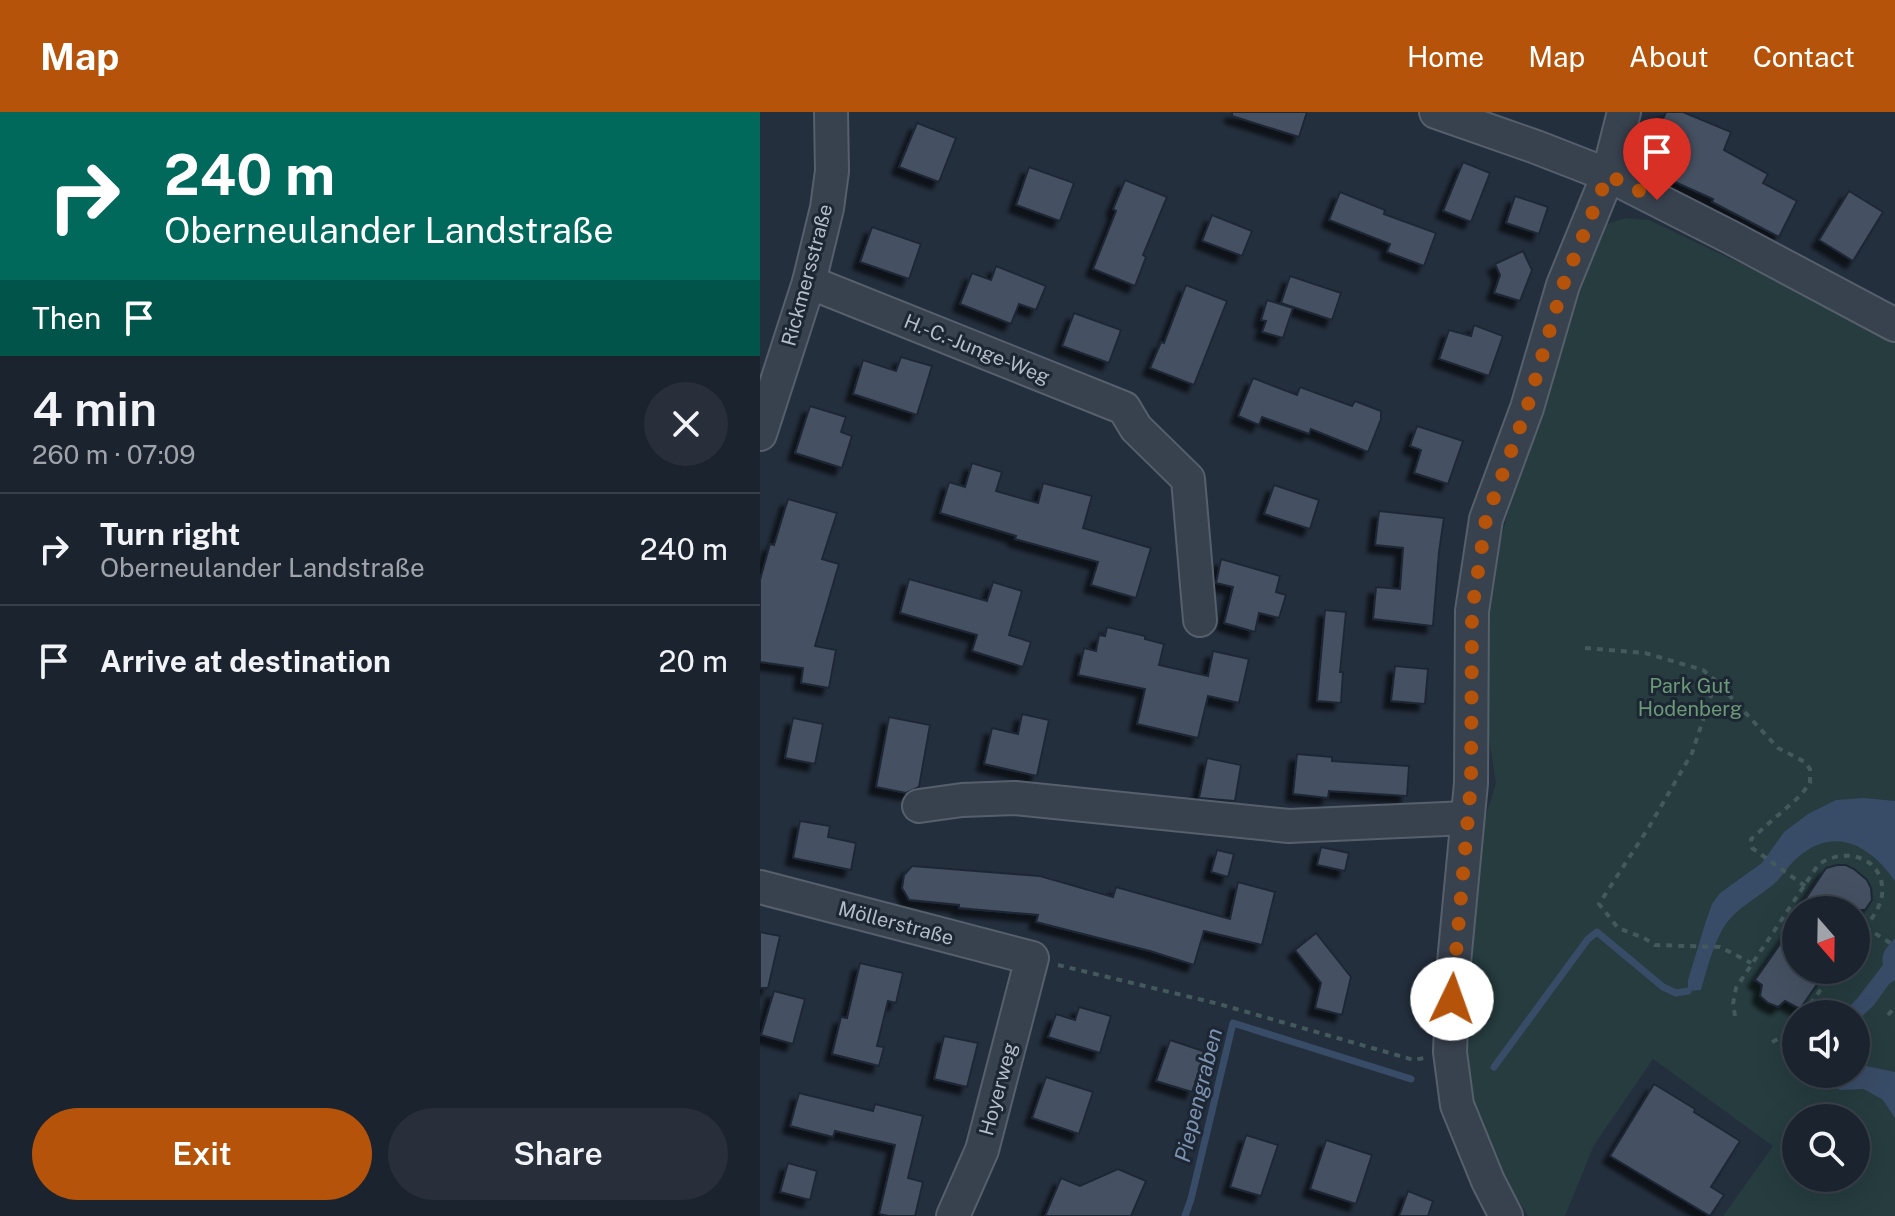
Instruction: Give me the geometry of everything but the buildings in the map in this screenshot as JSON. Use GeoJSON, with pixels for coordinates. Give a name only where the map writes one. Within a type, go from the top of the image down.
{"type":"FeatureCollection","features":[{"type":"Feature","properties":{"kind":"street","name":"Rickmersstraße"},"geometry":{"type":"LineString","coordinates":[[760,434],[809,282],[827,208],[832,171],[831,112]]}},
{"type":"Feature","properties":{"kind":"street"},"geometry":{"type":"LineString","coordinates":[[1436,112],[1608,175],[1895,325]]}},
{"type":"Feature","properties":{"kind":"street"},"geometry":{"type":"LineString","coordinates":[[1506,1216],[1457,1105],[1450,1052],[1453,973],[1471,783],[1472,611],[1486,519],[1527,408],[1563,285],[1608,175],[1624,112]]}},
{"type":"Feature","properties":{"kind":"street","name":"H.-C.-Junge-Weg"},"geometry":{"type":"LineString","coordinates":[[809,282],[1124,408],[1136,428],[1188,479],[1200,620]]}},
{"type":"Feature","properties":{"kind":"street"},"geometry":{"type":"LineString","coordinates":[[919,806],[962,800],[1015,798],[1289,826],[1467,818]]}},
{"type":"Feature","properties":{"kind":"street","name":"Möllerstraße"},"geometry":{"type":"LineString","coordinates":[[760,887],[1032,958]]}},
{"type":"Feature","properties":{"kind":"street","name":"Hoyerweg"},"geometry":{"type":"LineString","coordinates":[[953,1216],[982,1150],[1032,958]]}},
{"type":"Feature","properties":{"kind":"path"},"geometry":{"type":"LineString","coordinates":[[1585,648],[1645,653],[1703,670],[1778,748],[1805,762],[1810,769],[1810,783],[1800,796],[1751,839],[1752,848],[1758,854],[1805,886]]}},
{"type":"Feature","properties":{"kind":"path"},"geometry":{"type":"LineString","coordinates":[[1716,681],[1692,753],[1599,904],[1618,928],[1655,945],[1720,947],[1751,963]]}},
{"type":"Feature","properties":{"kind":"path"},"geometry":{"type":"LineString","coordinates":[[1735,1016],[1733,1004],[1736,988],[1818,865],[1837,855],[1847,855],[1866,861],[1874,868],[1882,896],[1870,920]]}},
{"type":"Feature","properties":{"kind":"path"},"geometry":{"type":"LineString","coordinates":[[1870,930],[1895,946]]}},
{"type":"Feature","properties":{"kind":"path"},"geometry":{"type":"LineString","coordinates":[[1032,958],[1219,1004],[1414,1060],[1450,1052]]}},
{"type":"Feature","properties":{"kind":"path"},"geometry":{"type":"LineString","coordinates":[[1888,1015],[1895,1007]]}},
{"type":"Feature","properties":{"kind":"path"},"geometry":{"type":"LineString","coordinates":[[1772,1042],[1782,1037]]}},
{"type":"Feature","properties":{"kind":"green space","name":"Park Gut Hodenberg"},"geometry":{"type":"Polygon","coordinates":[[[1625,218],[1649,220],[1895,340],[1895,1216],[1723,1216],[1773,1146],[1653,1059],[1594,1145],[1565,1216],[1528,1216],[1493,1158],[1462,1079],[1475,851],[1496,783],[1485,715],[1491,575],[1546,386],[1602,226],[1625,218]]]}},
{"type":"Feature","properties":{"kind":"water"},"geometry":{"type":"Polygon","coordinates":[[[1864,798],[1895,801],[1895,881],[1863,849],[1838,841],[1811,848],[1794,861],[1776,882],[1728,921],[1715,945],[1701,990],[1688,991],[1688,980],[1706,921],[1720,893],[1762,863],[1784,832],[1808,814],[1836,800],[1864,798]]]}},
{"type":"Feature","properties":{"kind":"water"},"geometry":{"type":"Polygon","coordinates":[[[1895,938],[1895,980],[1870,1009],[1870,1000],[1856,1000],[1883,965],[1887,947],[1895,938]]]}},
{"type":"Feature","properties":{"kind":"water"},"geometry":{"type":"Polygon","coordinates":[[[1870,1067],[1895,1072],[1895,1118],[1883,1100],[1864,1089],[1836,1088],[1870,1088],[1870,1067]]]}},
{"type":"Feature","properties":{"kind":"waterway","name":"Piepengraben"},"geometry":{"type":"LineString","coordinates":[[1494,1067],[1588,939],[1597,932],[1663,987],[1676,993],[1688,991]]}},
{"type":"Feature","properties":{"kind":"waterway","name":"Piepengraben"},"geometry":{"type":"LineString","coordinates":[[1185,1216],[1233,1023],[1411,1079]]}},
{"type":"Feature","properties":{"kind":"route"},"geometry":{"type":"LineString","coordinates":[[1452,999],[1471,783],[1472,611],[1486,519],[1527,408],[1563,285],[1608,175],[1657,200]]}}]}
